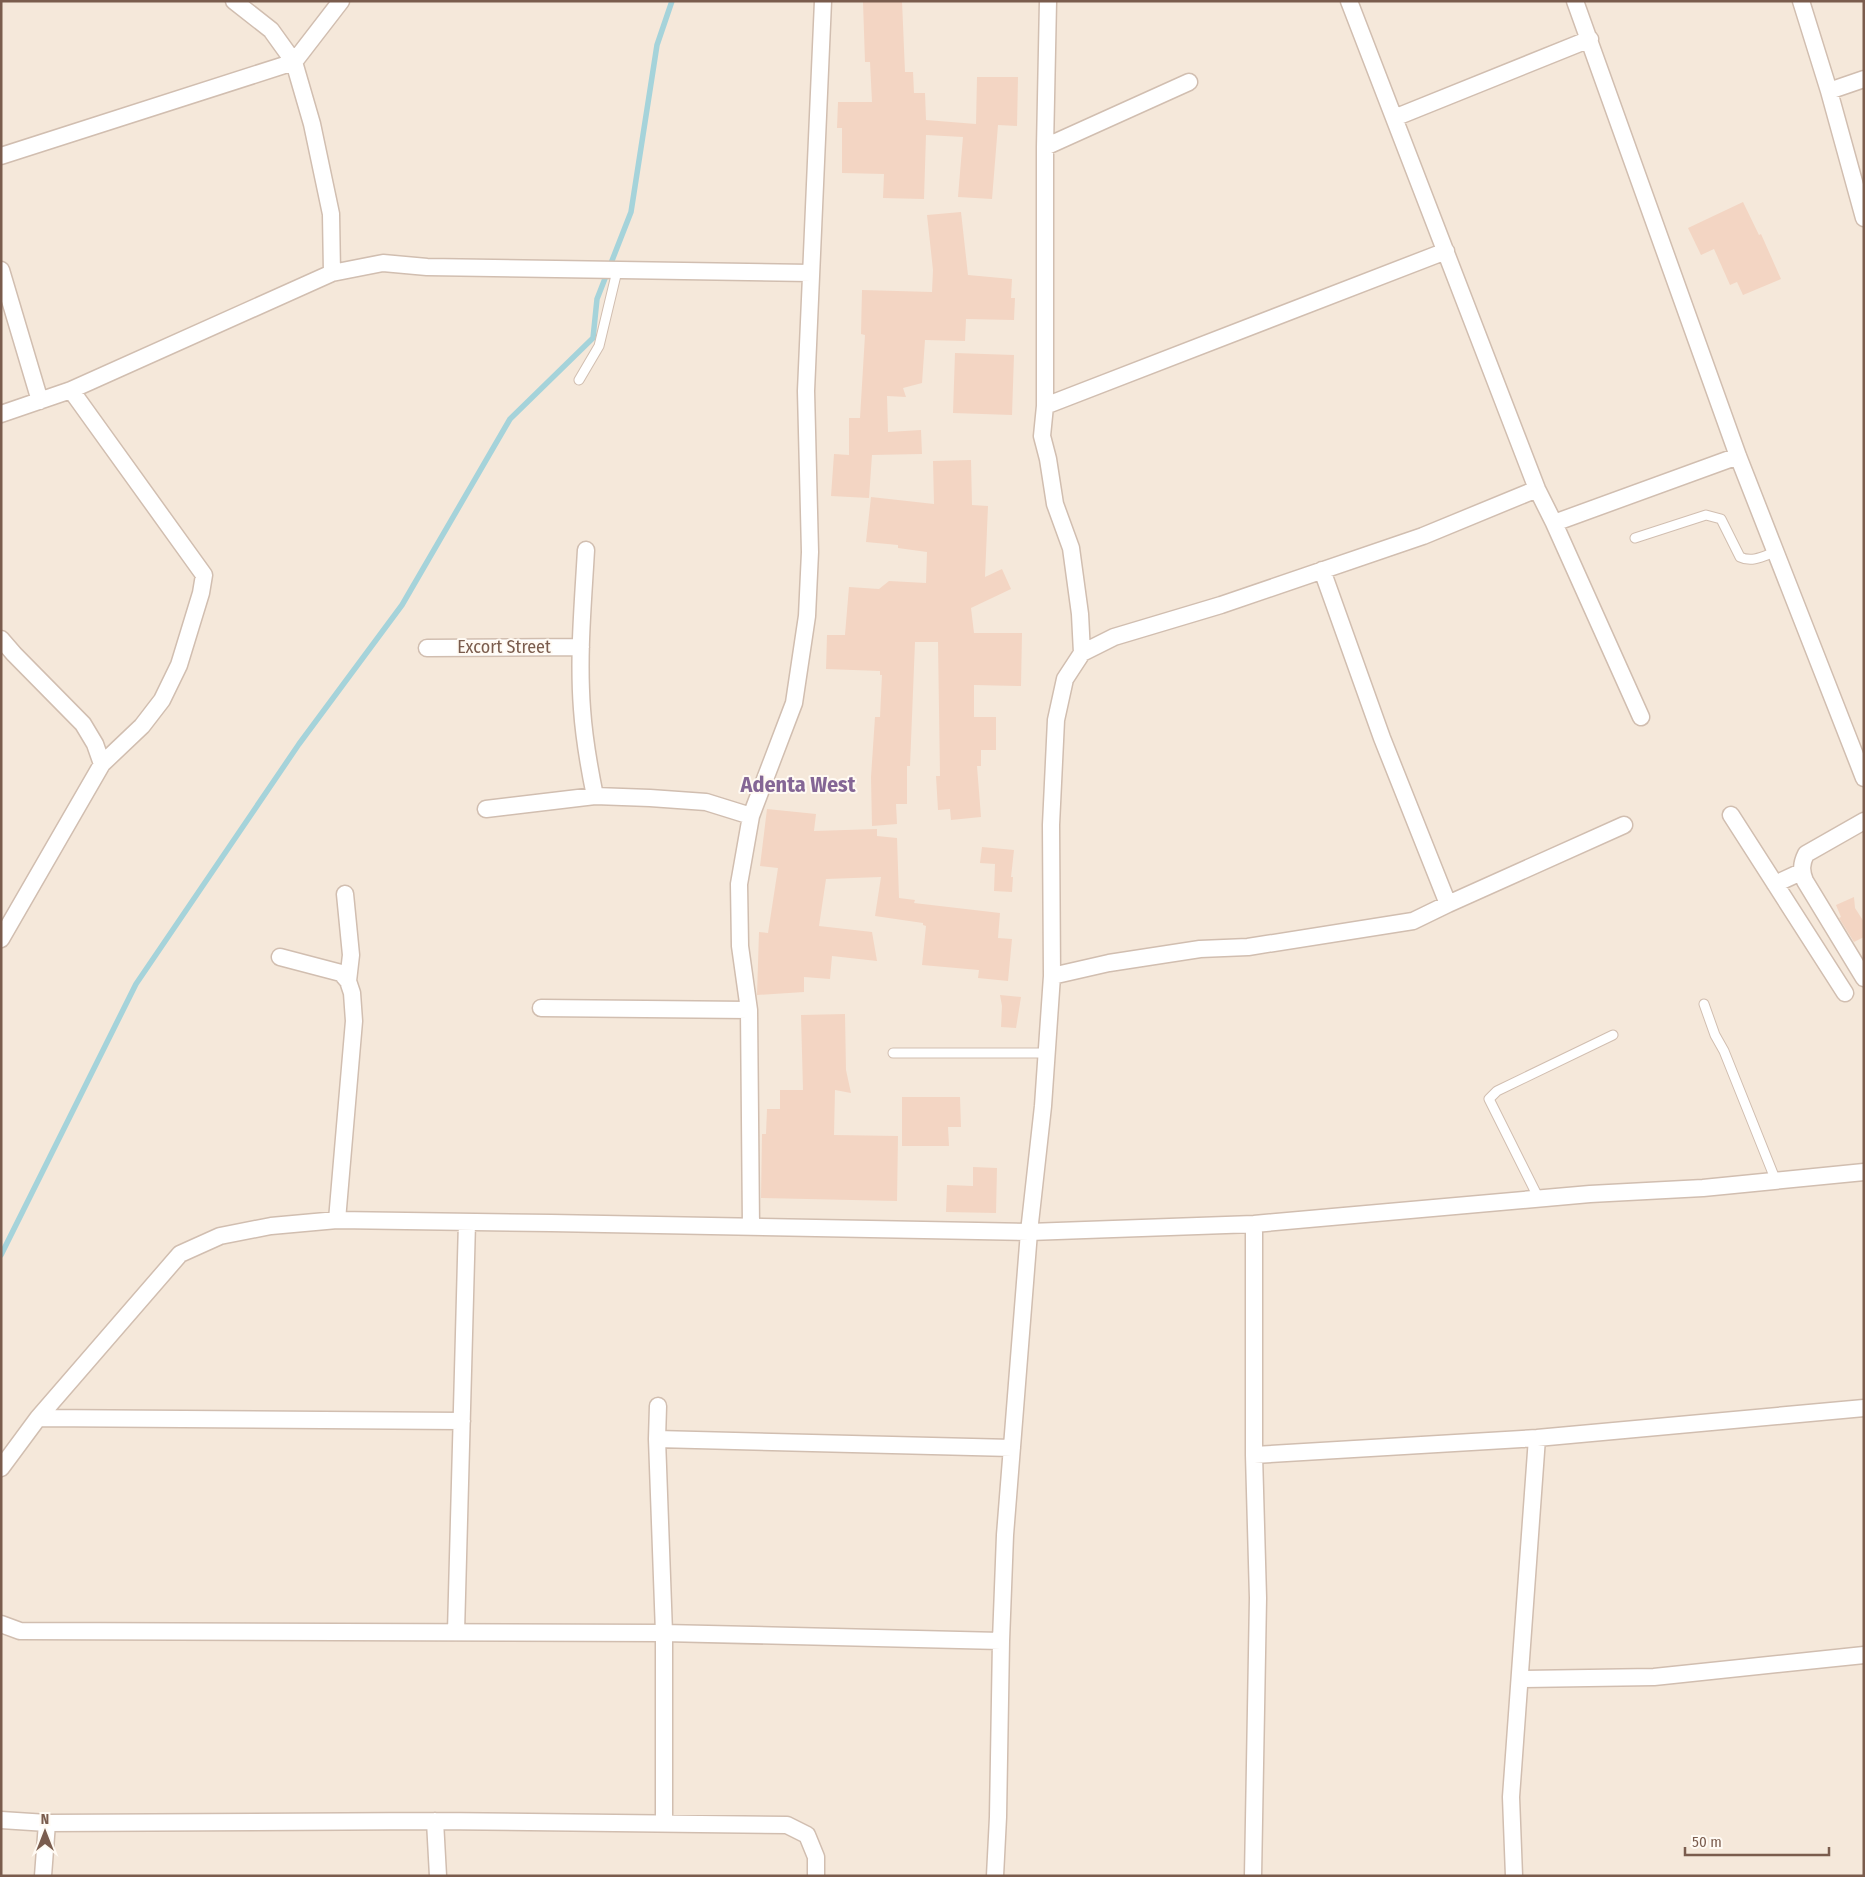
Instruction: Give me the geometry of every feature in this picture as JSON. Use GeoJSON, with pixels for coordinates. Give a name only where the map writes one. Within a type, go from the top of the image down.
{"type":"FeatureCollection","features":[{"type":"Feature","properties":{"kind":"street"},"geometry":{"type":"LineString","coordinates":[[234,1],[270,30],[294,62],[312,124],[330,214],[332,273]]}},
{"type":"Feature","properties":{"kind":"street"},"geometry":{"type":"LineString","coordinates":[[1,156],[294,62],[341,1]]}},
{"type":"Feature","properties":{"kind":"street"},"geometry":{"type":"LineString","coordinates":[[751,1227],[749,1010],[740,946],[739,884],[751,816],[794,703],[807,616],[810,552],[806,392],[823,1]]}},
{"type":"Feature","properties":{"kind":"street"},"geometry":{"type":"LineString","coordinates":[[1048,1],[1045,147],[1045,406],[1042,436],[1056,504],[1071,548],[1080,614],[1082,653]]}},
{"type":"Feature","properties":{"kind":"street"},"geometry":{"type":"LineString","coordinates":[[1349,1],[1537,489],[1641,717]]}},
{"type":"Feature","properties":{"kind":"street"},"geometry":{"type":"LineString","coordinates":[[1575,1],[1738,456],[1864,778]]}},
{"type":"Feature","properties":{"kind":"street"},"geometry":{"type":"LineString","coordinates":[[1801,1],[1829,91],[1864,218]]}},
{"type":"Feature","properties":{"kind":"street"},"geometry":{"type":"LineString","coordinates":[[1394,118],[1590,39]]}},
{"type":"Feature","properties":{"kind":"street"},"geometry":{"type":"LineString","coordinates":[[1829,91],[1864,79]]}},
{"type":"Feature","properties":{"kind":"street"},"geometry":{"type":"LineString","coordinates":[[1045,147],[1190,82]]}},
{"type":"Feature","properties":{"kind":"street"},"geometry":{"type":"LineString","coordinates":[[1045,406],[1446,251]]}},
{"type":"Feature","properties":{"kind":"street"},"geometry":{"type":"LineString","coordinates":[[1,414],[71,390],[332,273],[383,262],[427,267],[811,273]]}},
{"type":"Feature","properties":{"kind":"street"},"geometry":{"type":"LineString","coordinates":[[1,270],[40,401]]}},
{"type":"Feature","properties":{"kind":"street"},"geometry":{"type":"LineString","coordinates":[[1,939],[102,764],[142,726],[162,700],[179,665],[201,593],[204,575],[71,390]]}},
{"type":"Feature","properties":{"kind":"street"},"geometry":{"type":"LineString","coordinates":[[1554,523],[1738,456]]}},
{"type":"Feature","properties":{"kind":"street"},"geometry":{"type":"LineString","coordinates":[[995,1876],[1005,1535],[1047,1054],[1052,976],[1051,825],[1056,720],[1065,679],[1082,653],[1114,637],[1220,605],[1423,536],[1537,489]]}},
{"type":"Feature","properties":{"kind":"street"},"geometry":{"type":"LineString","coordinates":[[586,550],[581,647],[582,716],[585,746],[595,796]]}},
{"type":"Feature","properties":{"kind":"street"},"geometry":{"type":"LineString","coordinates":[[1322,570],[1382,738],[1448,904]]}},
{"type":"Feature","properties":{"kind":"street"},"geometry":{"type":"LineString","coordinates":[[1,639],[83,724],[95,744],[102,764]]}},
{"type":"Feature","properties":{"kind":"street","name":"Excort Street"},"geometry":{"type":"LineString","coordinates":[[427,648],[581,647]]}},
{"type":"Feature","properties":{"kind":"street"},"geometry":{"type":"LineString","coordinates":[[486,810],[595,796],[706,802],[751,816]]}},
{"type":"Feature","properties":{"kind":"street"},"geometry":{"type":"LineString","coordinates":[[1731,814],[1812,944],[1845,993]]}},
{"type":"Feature","properties":{"kind":"street"},"geometry":{"type":"LineString","coordinates":[[1864,821],[1806,854],[1802,862],[1801,872],[1864,978]]}},
{"type":"Feature","properties":{"kind":"street"},"geometry":{"type":"LineString","coordinates":[[1052,976],[1110,963],[1200,949],[1248,947],[1413,921],[1624,825]]}},
{"type":"Feature","properties":{"kind":"street"},"geometry":{"type":"LineString","coordinates":[[1775,884],[1801,872]]}},
{"type":"Feature","properties":{"kind":"street"},"geometry":{"type":"LineString","coordinates":[[345,894],[351,955],[348,981]]}},
{"type":"Feature","properties":{"kind":"street"},"geometry":{"type":"LineString","coordinates":[[1812,944],[1837,932]]}},
{"type":"Feature","properties":{"kind":"street"},"geometry":{"type":"LineString","coordinates":[[280,957],[341,973],[348,981],[352,993],[354,1021],[337,1220]]}},
{"type":"Feature","properties":{"kind":"street"},"geometry":{"type":"LineString","coordinates":[[541,1008],[749,1010]]}},
{"type":"Feature","properties":{"kind":"street"},"geometry":{"type":"LineString","coordinates":[[1,1468],[38,1418],[180,1254],[220,1236],[270,1226],[337,1220],[1030,1232],[1254,1224],[1539,1199],[1703,1188],[1864,1172]]}},
{"type":"Feature","properties":{"kind":"street"},"geometry":{"type":"LineString","coordinates":[[456,1632],[467,1222]]}},
{"type":"Feature","properties":{"kind":"street"},"geometry":{"type":"LineString","coordinates":[[1253,1876],[1258,1598],[1254,1455],[1254,1224]]}},
{"type":"Feature","properties":{"kind":"street"},"geometry":{"type":"LineString","coordinates":[[658,1406],[657,1439],[664,1633],[664,1823]]}},
{"type":"Feature","properties":{"kind":"street"},"geometry":{"type":"LineString","coordinates":[[1254,1455],[1537,1438],[1864,1408]]}},
{"type":"Feature","properties":{"kind":"street"},"geometry":{"type":"LineString","coordinates":[[38,1418],[462,1421]]}},
{"type":"Feature","properties":{"kind":"street"},"geometry":{"type":"LineString","coordinates":[[1514,1876],[1511,1797],[1537,1438]]}},
{"type":"Feature","properties":{"kind":"street"},"geometry":{"type":"LineString","coordinates":[[657,1439],[1012,1448]]}},
{"type":"Feature","properties":{"kind":"street"},"geometry":{"type":"LineString","coordinates":[[1,1624],[20,1631],[664,1633],[1001,1641]]}},
{"type":"Feature","properties":{"kind":"street"},"geometry":{"type":"LineString","coordinates":[[1520,1679],[1654,1677],[1864,1655]]}},
{"type":"Feature","properties":{"kind":"street"},"geometry":{"type":"LineString","coordinates":[[1,1820],[47,1823],[435,1821],[787,1825],[807,1835],[816,1857],[816,1876]]}},
{"type":"Feature","properties":{"kind":"street"},"geometry":{"type":"LineString","coordinates":[[435,1821],[438,1876]]}},
{"type":"Feature","properties":{"kind":"street"},"geometry":{"type":"LineString","coordinates":[[44,1876],[47,1823]]}},
{"type":"Feature","properties":{"kind":"lane"},"geometry":{"type":"LineString","coordinates":[[579,380],[599,346],[617,271]]}},
{"type":"Feature","properties":{"kind":"lane"},"geometry":{"type":"LineString","coordinates":[[1635,538],[1706,515],[1722,519],[1743,558],[1754,560],[1775,552]]}},
{"type":"Feature","properties":{"kind":"lane"},"geometry":{"type":"LineString","coordinates":[[1704,1004],[1776,1181]]}},
{"type":"Feature","properties":{"kind":"lane"},"geometry":{"type":"LineString","coordinates":[[1539,1199],[1489,1099],[1497,1092],[1613,1035]]}},
{"type":"Feature","properties":{"kind":"lane"},"geometry":{"type":"LineString","coordinates":[[893,1052],[1047,1054]]}},
{"type":"Feature","properties":{"kind":"shaded area"},"geometry":{"type":"Polygon","coordinates":[[[1,1],[1864,1],[1864,1876],[1,1876],[1,1]]]}},
{"type":"Feature","properties":{"kind":"building"},"geometry":{"type":"Polygon","coordinates":[[[902,1],[905,72],[913,72],[914,93],[925,93],[926,120],[976,124],[977,77],[1018,77],[1017,126],[998,125],[992,199],[958,197],[963,137],[926,135],[924,199],[883,198],[884,174],[842,173],[842,128],[837,128],[838,102],[872,102],[870,62],[865,62],[863,2],[902,1]]]}},
{"type":"Feature","properties":{"kind":"building"},"geometry":{"type":"Polygon","coordinates":[[[1743,202],[1759,235],[1761,234],[1781,279],[1743,295],[1737,282],[1730,285],[1714,249],[1701,255],[1688,228],[1743,202]]]}},
{"type":"Feature","properties":{"kind":"building"},"geometry":{"type":"Polygon","coordinates":[[[961,212],[968,275],[1012,279],[1011,298],[1015,298],[1014,320],[966,319],[965,341],[925,340],[922,383],[903,388],[906,397],[887,396],[888,432],[921,430],[922,454],[872,455],[869,498],[831,496],[834,454],[849,455],[849,418],[860,418],[865,335],[861,334],[862,290],[932,292],[933,270],[927,215],[961,212]]]}},
{"type":"Feature","properties":{"kind":"building"},"geometry":{"type":"Polygon","coordinates":[[[955,353],[1014,355],[1012,415],[953,413],[955,353]]]}},
{"type":"Feature","properties":{"kind":"building"},"geometry":{"type":"Polygon","coordinates":[[[971,460],[972,505],[988,506],[985,577],[1002,569],[1011,589],[971,608],[974,633],[1022,633],[1021,686],[974,685],[974,717],[996,717],[996,750],[981,750],[981,766],[977,766],[981,817],[951,820],[950,809],[938,810],[936,776],[940,776],[938,642],[915,642],[910,766],[907,766],[907,804],[896,804],[897,824],[872,826],[871,777],[875,717],[880,717],[882,675],[880,675],[880,671],[826,669],[827,635],[845,635],[849,587],[879,589],[889,581],[926,583],[927,552],[898,548],[898,545],[866,542],[871,497],[934,504],[933,461],[971,460]]]}},
{"type":"Feature","properties":{"kind":"building"},"geometry":{"type":"Polygon","coordinates":[[[767,809],[816,814],[814,831],[877,829],[877,836],[897,838],[899,898],[915,900],[914,903],[1000,913],[998,938],[1012,939],[1008,981],[978,978],[979,970],[922,965],[926,926],[923,923],[875,916],[881,877],[826,879],[819,926],[872,932],[877,961],[832,956],[830,979],[804,977],[804,992],[757,995],[759,932],[768,933],[778,868],[760,866],[767,809]]]}},
{"type":"Feature","properties":{"kind":"building"},"geometry":{"type":"Polygon","coordinates":[[[982,847],[1014,850],[1011,877],[1013,877],[1012,892],[994,891],[995,864],[980,863],[982,847]]]}},
{"type":"Feature","properties":{"kind":"building"},"geometry":{"type":"Polygon","coordinates":[[[1854,897],[1855,908],[1864,922],[1864,937],[1854,942],[1839,918],[1841,917],[1836,905],[1854,897]]]}},
{"type":"Feature","properties":{"kind":"building"},"geometry":{"type":"Polygon","coordinates":[[[1000,995],[1021,997],[1016,1028],[1001,1027],[1002,1006],[1000,995]]]}},
{"type":"Feature","properties":{"kind":"building"},"geometry":{"type":"Polygon","coordinates":[[[845,1014],[846,1070],[851,1093],[835,1090],[834,1135],[898,1136],[897,1201],[761,1198],[762,1134],[766,1134],[767,1109],[780,1109],[780,1090],[803,1090],[801,1015],[845,1014]]]}},
{"type":"Feature","properties":{"kind":"building"},"geometry":{"type":"Polygon","coordinates":[[[902,1097],[960,1097],[961,1127],[948,1127],[949,1146],[902,1146],[902,1097]]]}},
{"type":"Feature","properties":{"kind":"building"},"geometry":{"type":"Polygon","coordinates":[[[973,1167],[997,1168],[996,1213],[946,1212],[947,1185],[973,1186],[973,1167]]]}},
{"type":"Feature","properties":{"kind":"waterway"},"geometry":{"type":"LineString","coordinates":[[1,1255],[136,984],[299,744],[402,605],[510,419],[593,338],[597,299],[631,212],[657,45],[672,1]]}},
{"type":"Feature","properties":{"kind":"district","name":"Adenta West"},"geometry":{"type":"Point","coordinates":[798,784]}}]}
